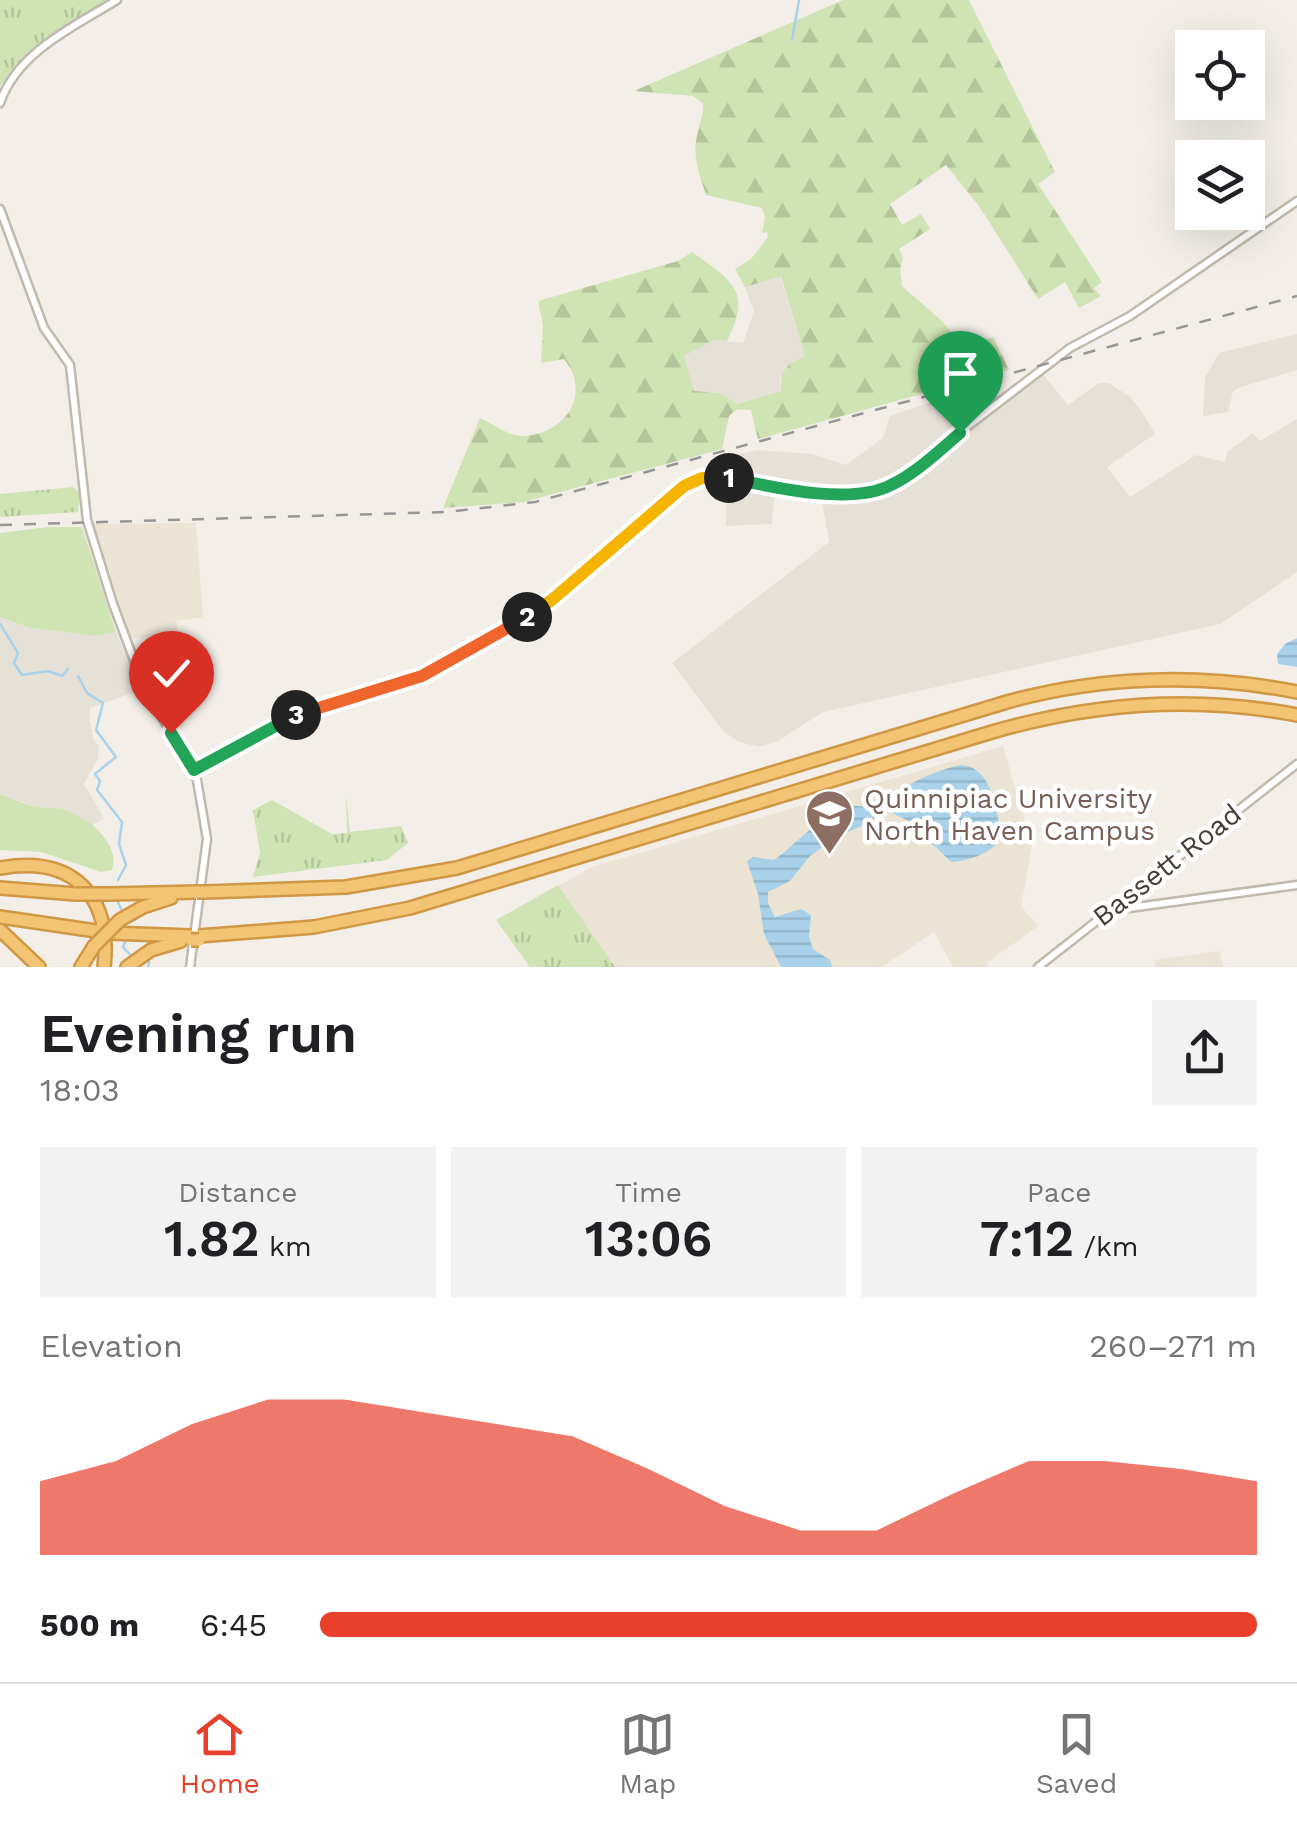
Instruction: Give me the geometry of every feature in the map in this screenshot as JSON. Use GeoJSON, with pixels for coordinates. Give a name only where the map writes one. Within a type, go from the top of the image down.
{"type":"FeatureCollection","features":[{"type":"Feature","properties":{"kind":"highway"},"geometry":{"type":"LineString","coordinates":[[0,888],[109,894],[346,886],[457,868],[996,705],[1065,689],[1182,679],[1237,682],[1297,692]]}},
{"type":"Feature","properties":{"kind":"highway"},"geometry":{"type":"LineString","coordinates":[[0,917],[106,932],[198,937],[314,927],[410,908],[1062,714],[1173,703],[1243,706],[1297,715]]}},
{"type":"Feature","properties":{"kind":"highway"},"geometry":{"type":"LineString","coordinates":[[0,868],[45,866],[81,884],[103,920],[104,967]]}},
{"type":"Feature","properties":{"kind":"highway"},"geometry":{"type":"LineString","coordinates":[[82,967],[94,946],[120,920],[150,904],[199,892]]}},
{"type":"Feature","properties":{"kind":"highway"},"geometry":{"type":"LineString","coordinates":[[0,930],[39,967]]}},
{"type":"Feature","properties":{"kind":"highway"},"geometry":{"type":"LineString","coordinates":[[127,967],[161,946],[198,937]]}},
{"type":"Feature","properties":{"kind":"street"},"geometry":{"type":"LineString","coordinates":[[0,103],[14,76],[36,54],[59,35],[118,0]]}},
{"type":"Feature","properties":{"kind":"street"},"geometry":{"type":"LineString","coordinates":[[194,770],[299,714],[422,676],[488,640],[541,608],[690,482],[722,476],[852,494],[891,486],[1070,348],[1135,313],[1297,201]]}},
{"type":"Feature","properties":{"kind":"street"},"geometry":{"type":"LineString","coordinates":[[0,208],[48,334],[72,370],[87,520],[105,582],[141,679],[194,770],[207,836],[190,967]]}},
{"type":"Feature","properties":{"kind":"street","name":"Bassett Road"},"geometry":{"type":"LineString","coordinates":[[1038,967],[1297,764]]}},
{"type":"Feature","properties":{"kind":"street"},"geometry":{"type":"LineString","coordinates":[[1120,904],[1129,908],[1297,885]]}},
{"type":"Feature","properties":{"kind":"shaded area"},"geometry":{"type":"Polygon","coordinates":[[[780,275],[805,357],[780,379],[781,391],[737,404],[720,393],[694,391],[683,356],[714,340],[743,343],[754,311],[745,287],[780,275]]]}},
{"type":"Feature","properties":{"kind":"shaded area"},"geometry":{"type":"Polygon","coordinates":[[[1297,334],[1297,370],[1238,388],[1233,392],[1228,412],[1203,416],[1205,378],[1219,353],[1297,334]]]}},
{"type":"Feature","properties":{"kind":"shaded area"},"geometry":{"type":"Polygon","coordinates":[[[1043,374],[1068,405],[1099,383],[1109,383],[1140,409],[1155,434],[1107,467],[1130,497],[1196,455],[1225,462],[1227,452],[1253,433],[1260,441],[1297,419],[1297,572],[1220,624],[823,712],[778,741],[759,747],[739,742],[723,731],[672,663],[829,542],[821,495],[775,489],[772,524],[726,526],[728,456],[758,450],[812,454],[846,465],[883,438],[890,416],[951,395],[974,426],[1043,374]]]}},
{"type":"Feature","properties":{"kind":"shaded area"},"geometry":{"type":"Polygon","coordinates":[[[196,523],[203,617],[176,621],[179,633],[129,639],[92,524],[196,523]]]}},
{"type":"Feature","properties":{"kind":"shaded area"},"geometry":{"type":"Polygon","coordinates":[[[0,617],[30,628],[96,636],[116,632],[141,690],[90,708],[93,739],[99,747],[98,758],[84,784],[104,818],[92,826],[61,809],[36,807],[0,794],[0,617]]]}},
{"type":"Feature","properties":{"kind":"shaded area","name":"Quinnipiac University North Haven Campus"},"geometry":{"type":"Polygon","coordinates":[[[1003,746],[1032,846],[1021,906],[1038,926],[987,963],[989,967],[953,967],[934,932],[882,967],[615,967],[558,886],[592,867],[1003,746]]]}},
{"type":"Feature","properties":{"kind":"shaded area"},"geometry":{"type":"Polygon","coordinates":[[[1220,951],[1223,967],[1155,967],[1154,960],[1220,951]]]}},
{"type":"Feature","properties":{"kind":"green space"},"geometry":{"type":"Polygon","coordinates":[[[0,0],[113,0],[28,58],[0,86],[0,0]]]}},
{"type":"Feature","properties":{"kind":"green space"},"geometry":{"type":"Polygon","coordinates":[[[843,0],[969,0],[1055,172],[1038,184],[1102,282],[1094,288],[1101,296],[1079,308],[1065,282],[1038,299],[979,206],[946,165],[890,204],[902,225],[921,214],[930,229],[899,249],[903,258],[902,286],[942,321],[964,347],[993,337],[1009,370],[758,439],[751,410],[737,409],[729,416],[722,449],[523,502],[443,508],[480,418],[524,436],[552,428],[570,409],[575,385],[564,359],[541,363],[543,325],[538,301],[678,261],[692,252],[728,280],[738,299],[727,341],[714,340],[684,356],[694,391],[720,393],[737,404],[781,391],[786,368],[805,357],[781,276],[745,287],[735,269],[751,259],[768,237],[767,232],[762,233],[762,208],[706,195],[695,151],[703,103],[693,96],[634,91],[843,0]]]}},
{"type":"Feature","properties":{"kind":"green space"},"geometry":{"type":"Polygon","coordinates":[[[73,487],[80,493],[78,512],[0,517],[0,494],[73,487]]]}},
{"type":"Feature","properties":{"kind":"green space"},"geometry":{"type":"Polygon","coordinates":[[[82,527],[116,632],[96,636],[30,628],[0,617],[0,533],[82,527]]]}},
{"type":"Feature","properties":{"kind":"green space"},"geometry":{"type":"Polygon","coordinates":[[[0,794],[33,806],[62,809],[91,824],[107,841],[112,870],[101,872],[41,852],[0,850],[0,794]]]}},
{"type":"Feature","properties":{"kind":"green space"},"geometry":{"type":"Polygon","coordinates":[[[346,794],[350,832],[401,826],[408,843],[387,860],[253,877],[260,852],[253,810],[272,800],[332,834],[347,833],[346,794]]]}},
{"type":"Feature","properties":{"kind":"green space"},"geometry":{"type":"Polygon","coordinates":[[[558,885],[615,967],[530,967],[496,920],[558,885]]]}},
{"type":"Feature","properties":{"kind":"water"},"geometry":{"type":"Polygon","coordinates":[[[1297,638],[1297,667],[1278,664],[1277,654],[1297,638]]]}},
{"type":"Feature","properties":{"kind":"water"},"geometry":{"type":"Polygon","coordinates":[[[961,765],[980,773],[986,782],[1002,836],[980,855],[951,862],[909,821],[887,806],[909,785],[961,765]]]}},
{"type":"Feature","properties":{"kind":"water"},"geometry":{"type":"Polygon","coordinates":[[[850,806],[874,812],[874,821],[840,835],[810,856],[790,881],[768,892],[775,917],[801,909],[811,915],[809,936],[813,949],[830,960],[832,967],[781,967],[764,934],[758,894],[747,861],[753,857],[774,860],[819,823],[850,806]]]}},
{"type":"Feature","properties":{"kind":"waterway"},"geometry":{"type":"LineString","coordinates":[[792,40],[799,0]]}},
{"type":"Feature","properties":{"kind":"waterway"},"geometry":{"type":"LineString","coordinates":[[0,624],[18,653],[14,663],[22,675],[48,671],[62,676],[68,669]]}},
{"type":"Feature","properties":{"kind":"waterway"},"geometry":{"type":"LineString","coordinates":[[78,676],[87,693],[103,703],[96,730],[116,757],[95,774],[100,781],[97,790],[122,822],[119,844],[126,865],[118,880]]}},
{"type":"Feature","properties":{"kind":"waterway"},"geometry":{"type":"LineString","coordinates":[[117,900],[123,913]]}},
{"type":"Feature","properties":{"kind":"waterway"},"geometry":{"type":"LineString","coordinates":[[126,940],[123,947],[132,957]]}},
{"type":"Feature","properties":{"kind":"waterway"},"geometry":{"type":"LineString","coordinates":[[148,967],[149,962]]}},
{"type":"Feature","properties":{"kind":"railway"},"geometry":{"type":"LineString","coordinates":[[0,525],[446,512],[535,502],[1297,296]]}},
{"type":"Feature","properties":{"kind":"place","name":"Quinnipiac University North Haven Campus"},"geometry":{"type":"Point","coordinates":[829,856]}},
{"type":"Feature","properties":{"kind":"route"},"geometry":{"type":"LineString","coordinates":[[171,733],[194,770],[299,714],[422,676],[541,608],[695,480],[722,476],[838,494],[868,493],[901,480],[960,433]]}}]}
